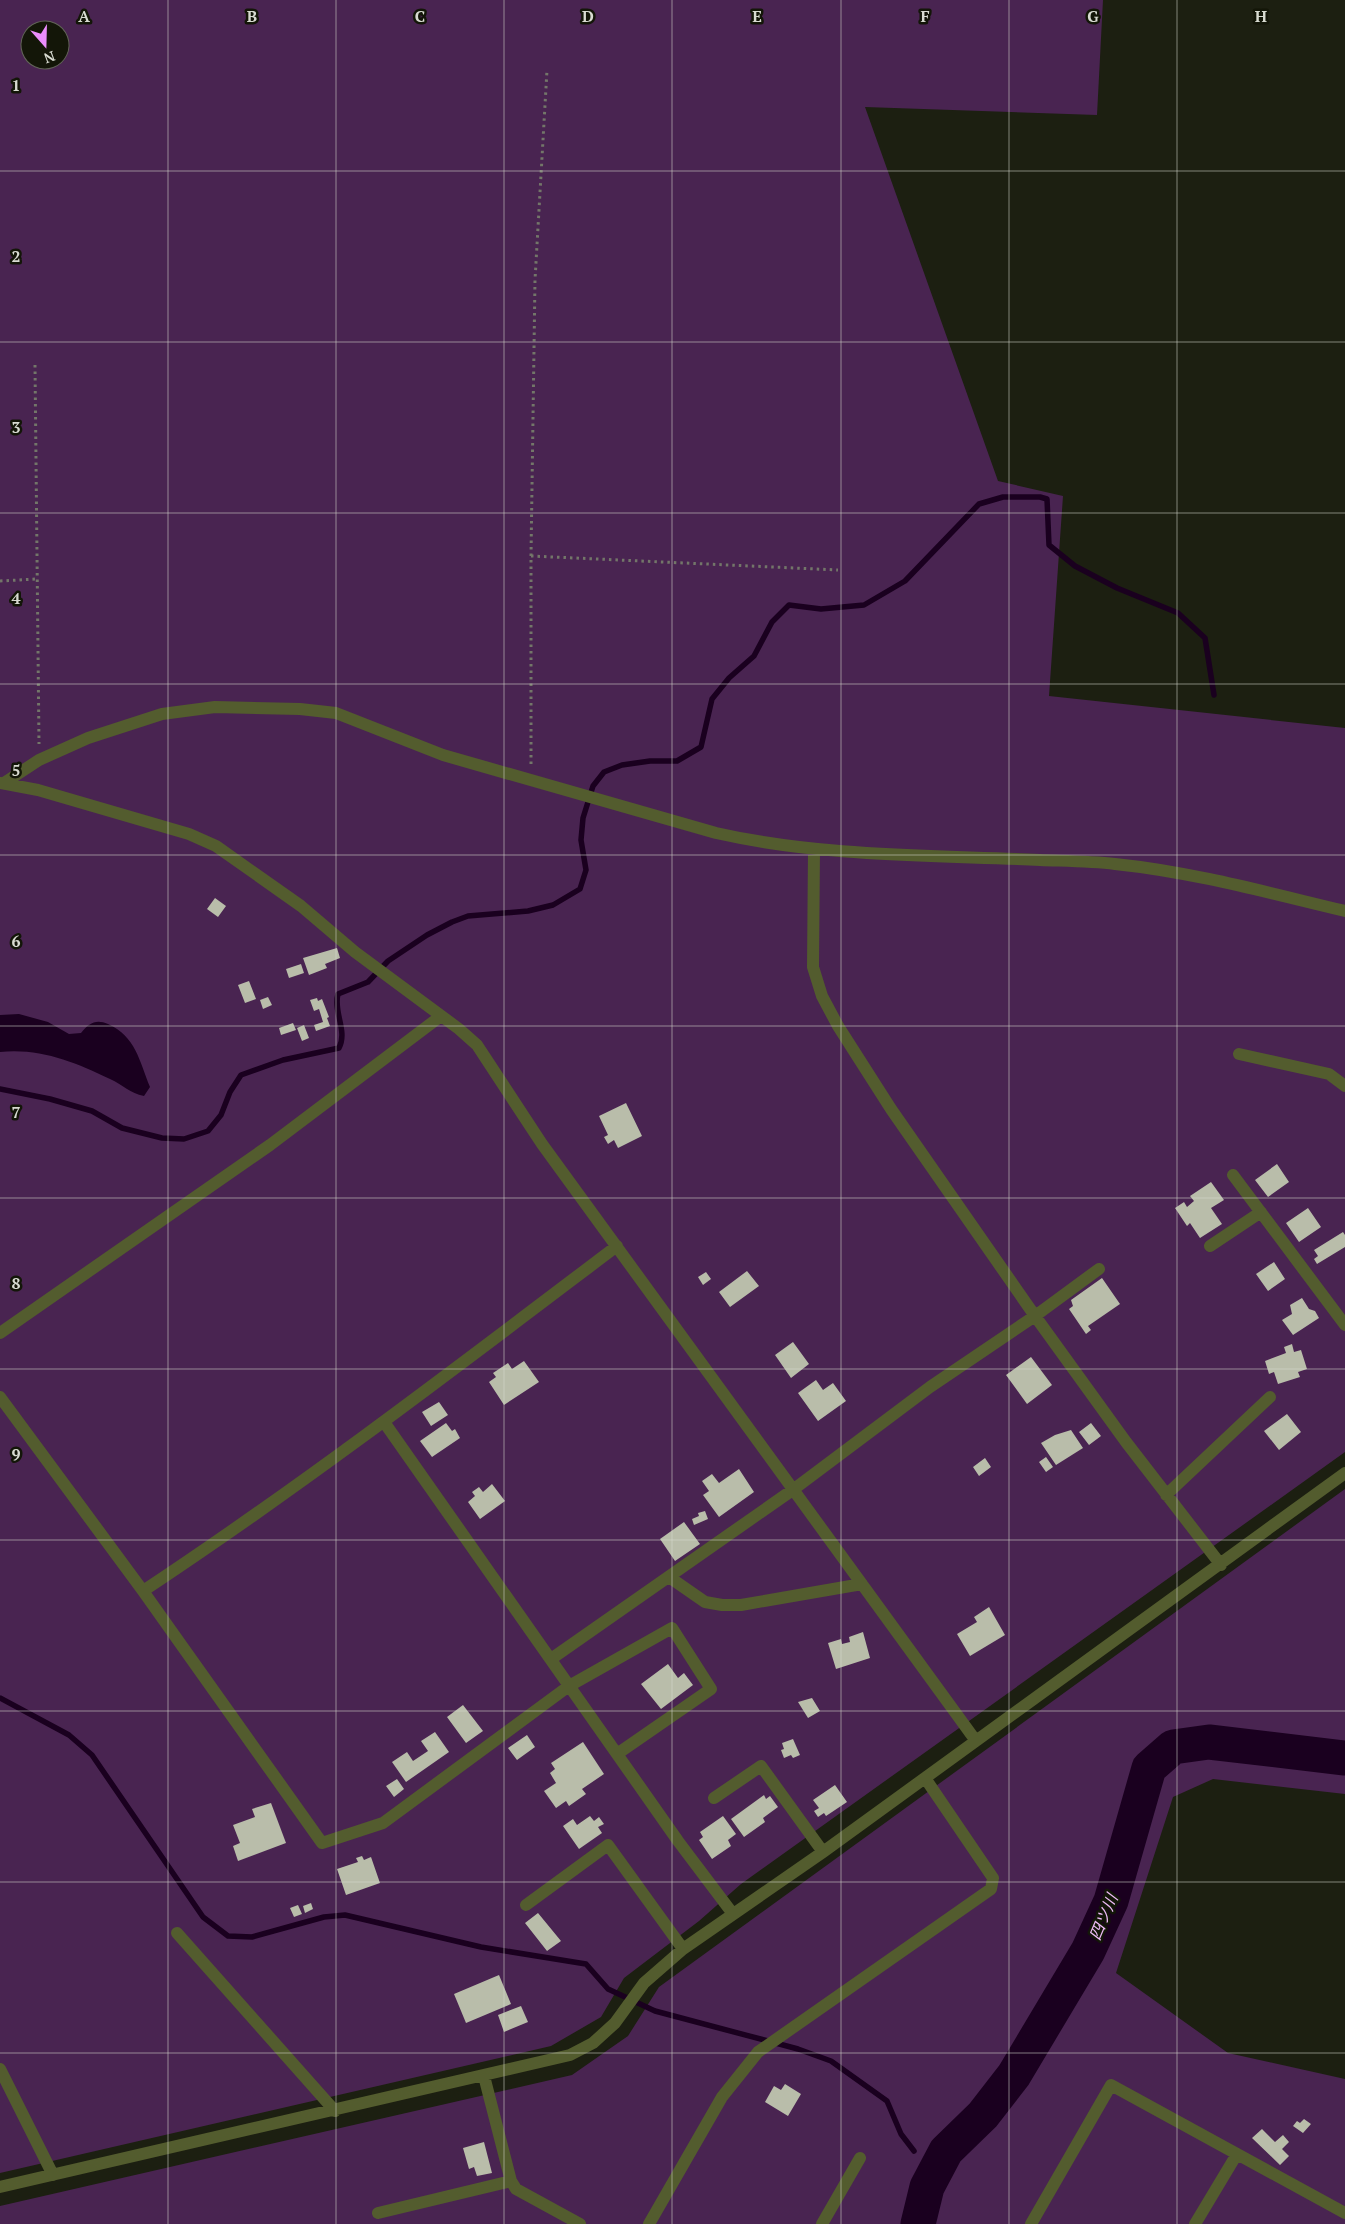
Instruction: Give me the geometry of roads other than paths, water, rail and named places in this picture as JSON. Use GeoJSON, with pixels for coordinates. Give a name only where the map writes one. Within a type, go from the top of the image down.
{"type":"FeatureCollection","features":[{"type":"Feature","properties":{"kind":"street"},"geometry":{"type":"LineString","coordinates":[[2,783],[39,760],[88,738],[162,714],[215,707],[300,709],[336,712],[443,755],[716,833],[762,843],[814,850],[1114,864],[1164,870],[1220,881],[1345,911]]}},
{"type":"Feature","properties":{"kind":"street"},"geometry":{"type":"LineString","coordinates":[[2,783],[38,790],[189,834],[216,846],[301,906],[355,952],[460,1029],[477,1045],[542,1144],[976,1741]]}},
{"type":"Feature","properties":{"kind":"street"},"geometry":{"type":"LineString","coordinates":[[814,850],[813,967],[822,996],[838,1026],[891,1109],[1035,1316],[1166,1495],[1221,1565]]}},
{"type":"Feature","properties":{"kind":"street"},"geometry":{"type":"LineString","coordinates":[[0,1333],[270,1145],[441,1016]]}},
{"type":"Feature","properties":{"kind":"street"},"geometry":{"type":"LineString","coordinates":[[1239,1054],[1330,1074],[1345,1086]]}},
{"type":"Feature","properties":{"kind":"street"},"geometry":{"type":"LineString","coordinates":[[1233,1175],[1345,1326]]}},
{"type":"Feature","properties":{"kind":"street"},"geometry":{"type":"LineString","coordinates":[[1210,1246],[1261,1212]]}},
{"type":"Feature","properties":{"kind":"street"},"geometry":{"type":"LineString","coordinates":[[143,1591],[218,1542],[384,1422],[617,1246]]}},
{"type":"Feature","properties":{"kind":"street"},"geometry":{"type":"LineString","coordinates":[[551,1659],[794,1489],[930,1387],[1035,1316],[1099,1269]]}},
{"type":"Feature","properties":{"kind":"street"},"geometry":{"type":"LineString","coordinates":[[0,1397],[143,1591],[322,1843],[383,1823],[569,1686],[672,1628],[711,1689],[617,1754]]}},
{"type":"Feature","properties":{"kind":"street"},"geometry":{"type":"LineString","coordinates":[[1166,1495],[1270,1397]]}},
{"type":"Feature","properties":{"kind":"street"},"geometry":{"type":"LineString","coordinates":[[384,1422],[678,1841],[733,1914]]}},
{"type":"Feature","properties":{"kind":"street"},"geometry":{"type":"LineString","coordinates":[[0,2187],[484,2076],[570,2055],[593,2043],[615,2023],[644,1982],[683,1949],[823,1852],[1221,1565],[1345,1473]]}},
{"type":"Feature","properties":{"kind":"street"},"geometry":{"type":"LineString","coordinates":[[669,1577],[705,1602],[722,1605],[741,1605],[862,1584]]}},
{"type":"Feature","properties":{"kind":"street"},"geometry":{"type":"LineString","coordinates":[[714,1798],[761,1766],[823,1852]]}},
{"type":"Feature","properties":{"kind":"street"},"geometry":{"type":"LineString","coordinates":[[649,2224],[722,2097],[758,2052],[991,1890],[993,1878],[925,1778]]}},
{"type":"Feature","properties":{"kind":"street"},"geometry":{"type":"LineString","coordinates":[[526,1905],[608,1845],[683,1949]]}},
{"type":"Feature","properties":{"kind":"street"},"geometry":{"type":"LineString","coordinates":[[177,1933],[335,2111]]}},
{"type":"Feature","properties":{"kind":"street"},"geometry":{"type":"LineString","coordinates":[[0,2069],[53,2175]]}},
{"type":"Feature","properties":{"kind":"street"},"geometry":{"type":"LineString","coordinates":[[484,2076],[511,2181],[516,2188],[580,2224]]}},
{"type":"Feature","properties":{"kind":"street"},"geometry":{"type":"LineString","coordinates":[[1031,2224],[1111,2085],[1345,2213]]}},
{"type":"Feature","properties":{"kind":"street"},"geometry":{"type":"LineString","coordinates":[[1195,2224],[1237,2154]]}},
{"type":"Feature","properties":{"kind":"street"},"geometry":{"type":"LineString","coordinates":[[822,2224],[860,2158]]}},
{"type":"Feature","properties":{"kind":"street"},"geometry":{"type":"LineString","coordinates":[[378,2213],[511,2181]]}},
{"type":"Feature","properties":{"kind":"waterway"},"geometry":{"type":"LineString","coordinates":[[0,1089],[50,1099],[92,1111],[122,1128],[162,1138],[184,1139],[208,1131],[221,1115],[230,1092],[241,1075],[283,1060],[339,1048],[342,1035],[337,1008],[338,994],[368,982],[388,961],[427,935],[468,916],[528,911],[553,905],[580,889],[586,870],[581,840],[583,818],[593,786],[604,772],[622,765],[650,761],[677,761],[701,747],[712,699],[729,678],[754,656],[772,622],[789,605],[821,609],[864,605],[905,581],[979,504],[1003,497],[1040,497],[1047,499],[1049,545],[1075,566],[1117,588],[1178,613],[1205,638],[1214,695]]}},
{"type":"Feature","properties":{"kind":"waterway"},"geometry":{"type":"LineString","coordinates":[[0,1698],[69,1735],[92,1755],[203,1917],[228,1936],[252,1937],[324,1917],[345,1915],[481,1947],[586,1964],[608,1989],[655,2011],[798,2049],[831,2061],[887,2101],[901,2134],[914,2151]]}},
{"type":"Feature","properties":{"kind":"waterway","name":"四ツ川"},"geometry":{"type":"LineString","coordinates":[[918,2224],[927,2187],[946,2151],[983,2115],[1014,2075],[1088,1951],[1111,1901],[1149,1768],[1173,1747],[1209,1742],[1345,1758]]}}]}
